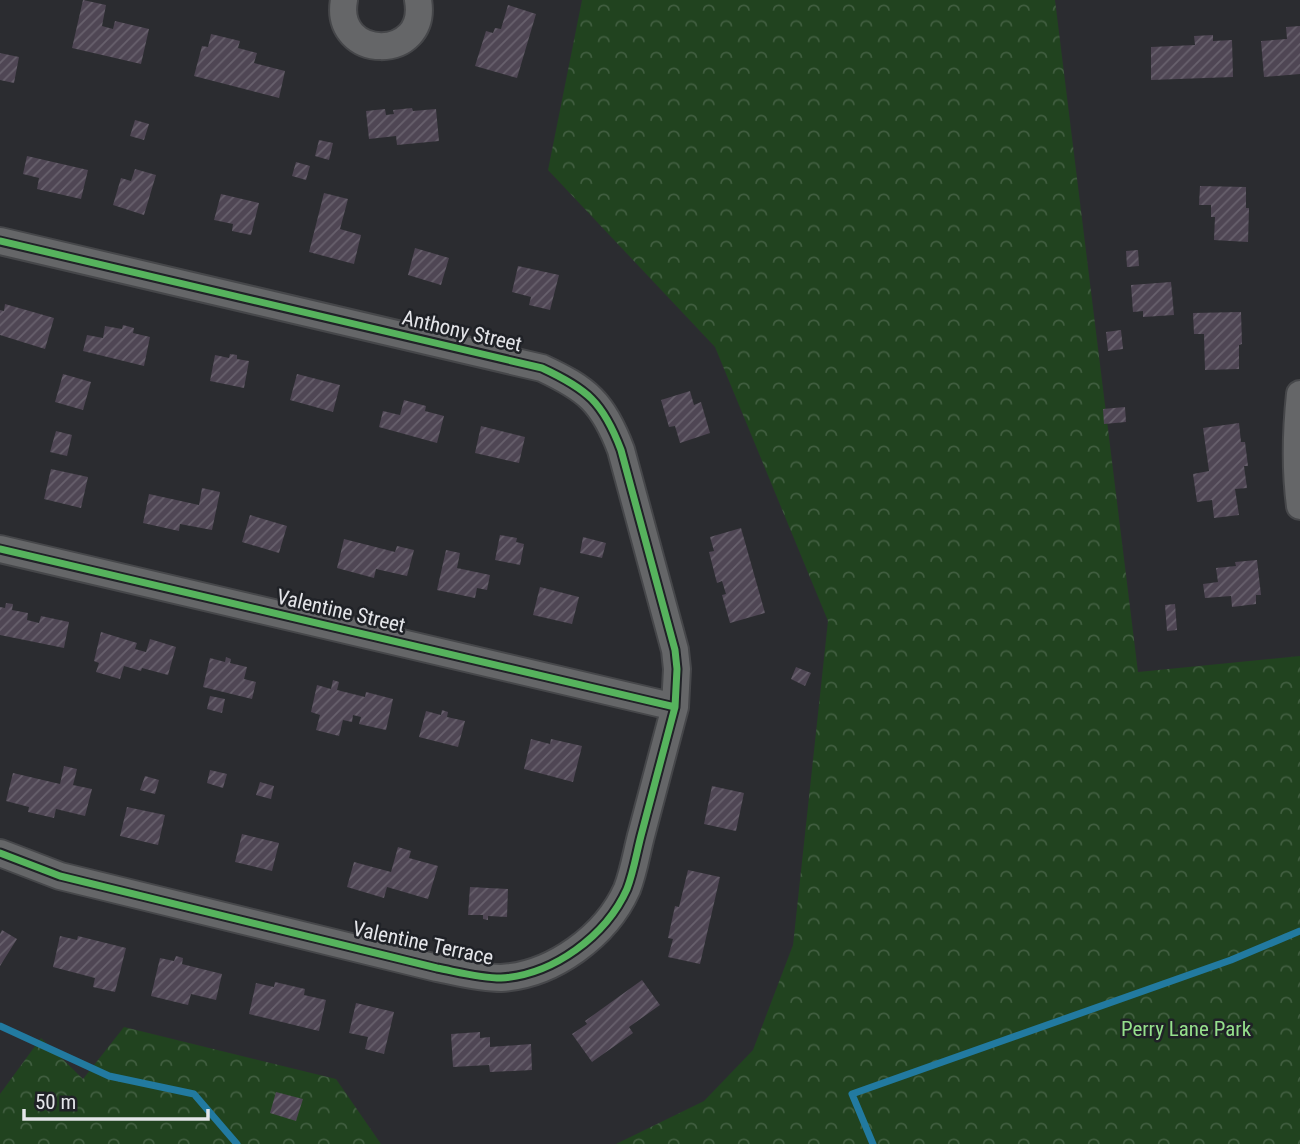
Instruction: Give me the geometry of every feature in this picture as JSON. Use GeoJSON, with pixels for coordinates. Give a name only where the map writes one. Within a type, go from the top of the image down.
{"type":"FeatureCollection","features":[{"type":"Feature","properties":{"kind":"street"},"geometry":{"type":"LineString","coordinates":[[344,0],[345,22],[353,35],[367,44],[383,47],[398,43],[411,33],[418,19],[418,0]]}},
{"type":"Feature","properties":{"kind":"street","name":"Anthony Street"},"geometry":{"type":"LineString","coordinates":[[0,241],[542,368],[588,393],[603,410],[621,450],[674,650],[677,669],[675,707]]}},
{"type":"Feature","properties":{"kind":"street"},"geometry":{"type":"LineString","coordinates":[[1300,394],[1296,474],[1300,506]]}},
{"type":"Feature","properties":{"kind":"street","name":"Valentine Street"},"geometry":{"type":"LineString","coordinates":[[0,549],[675,707]]}},
{"type":"Feature","properties":{"kind":"street","name":"Valentine Terrace"},"geometry":{"type":"LineString","coordinates":[[0,853],[60,876],[469,975],[501,978],[532,972],[564,958],[590,939],[612,915],[628,887],[675,707]]}},
{"type":"Feature","properties":{"kind":"green space","name":"Perry Lane Park"},"geometry":{"type":"Polygon","coordinates":[[[582,0],[1055,0],[1138,672],[1300,656],[1300,1144],[616,1144],[704,1101],[753,1050],[793,945],[828,621],[715,347],[548,170],[582,0]]]}},
{"type":"Feature","properties":{"kind":"green space"},"geometry":{"type":"Polygon","coordinates":[[[124,1027],[336,1079],[381,1144],[0,1144],[0,1094],[41,1038],[83,1079],[124,1027]]]}},
{"type":"Feature","properties":{"kind":"building"},"geometry":{"type":"Polygon","coordinates":[[[83,0],[106,5],[102,26],[113,29],[115,21],[149,29],[141,64],[72,48],[83,0]]]}},
{"type":"Feature","properties":{"kind":"building"},"geometry":{"type":"Polygon","coordinates":[[[508,5],[536,14],[517,78],[475,66],[486,31],[493,33],[495,28],[501,29],[508,5]]]}},
{"type":"Feature","properties":{"kind":"building"},"geometry":{"type":"Polygon","coordinates":[[[1300,26],[1300,74],[1264,77],[1261,41],[1287,39],[1286,27],[1300,26]]]}},
{"type":"Feature","properties":{"kind":"building"},"geometry":{"type":"Polygon","coordinates":[[[211,34],[240,41],[238,48],[257,53],[254,63],[285,71],[279,98],[194,76],[202,46],[208,47],[211,34]]]}},
{"type":"Feature","properties":{"kind":"building"},"geometry":{"type":"Polygon","coordinates":[[[1213,35],[1213,41],[1232,40],[1233,77],[1151,80],[1151,47],[1195,45],[1194,36],[1213,35]]]}},
{"type":"Feature","properties":{"kind":"building"},"geometry":{"type":"Polygon","coordinates":[[[0,53],[19,57],[14,83],[0,80],[0,53]]]}},
{"type":"Feature","properties":{"kind":"building"},"geometry":{"type":"Polygon","coordinates":[[[412,108],[413,111],[436,109],[439,141],[397,145],[396,136],[369,139],[366,111],[385,109],[386,115],[394,114],[393,110],[412,108]]]}},
{"type":"Feature","properties":{"kind":"building"},"geometry":{"type":"Polygon","coordinates":[[[135,120],[149,124],[144,140],[130,136],[135,120]]]}},
{"type":"Feature","properties":{"kind":"building"},"geometry":{"type":"Polygon","coordinates":[[[319,140],[333,143],[329,160],[315,156],[319,140]]]}},
{"type":"Feature","properties":{"kind":"building"},"geometry":{"type":"Polygon","coordinates":[[[27,156],[88,170],[81,199],[37,189],[39,178],[23,174],[27,156]]]}},
{"type":"Feature","properties":{"kind":"building"},"geometry":{"type":"Polygon","coordinates":[[[296,162],[310,166],[306,180],[292,176],[296,162]]]}},
{"type":"Feature","properties":{"kind":"building"},"geometry":{"type":"Polygon","coordinates":[[[135,169],[156,175],[144,215],[113,205],[121,178],[131,181],[135,169]]]}},
{"type":"Feature","properties":{"kind":"building"},"geometry":{"type":"Polygon","coordinates":[[[1200,186],[1246,187],[1246,208],[1249,208],[1248,242],[1214,240],[1215,217],[1211,217],[1211,205],[1199,205],[1200,186]]]}},
{"type":"Feature","properties":{"kind":"building"},"geometry":{"type":"Polygon","coordinates":[[[324,193],[348,199],[340,229],[361,235],[354,264],[309,252],[324,193]]]}},
{"type":"Feature","properties":{"kind":"building"},"geometry":{"type":"Polygon","coordinates":[[[221,194],[259,203],[251,235],[232,231],[233,224],[214,220],[221,194]]]}},
{"type":"Feature","properties":{"kind":"building"},"geometry":{"type":"Polygon","coordinates":[[[415,248],[449,258],[441,285],[408,275],[415,248]]]}},
{"type":"Feature","properties":{"kind":"building"},"geometry":{"type":"Polygon","coordinates":[[[1138,250],[1139,266],[1127,267],[1126,251],[1138,250]]]}},
{"type":"Feature","properties":{"kind":"building"},"geometry":{"type":"Polygon","coordinates":[[[518,266],[559,275],[550,310],[529,305],[531,297],[512,292],[518,266]]]}},
{"type":"Feature","properties":{"kind":"building"},"geometry":{"type":"Polygon","coordinates":[[[1171,282],[1174,315],[1143,317],[1143,311],[1133,312],[1131,285],[1171,282]]]}},
{"type":"Feature","properties":{"kind":"building"},"geometry":{"type":"Polygon","coordinates":[[[5,304],[54,318],[45,349],[0,335],[0,310],[4,311],[5,304]]]}},
{"type":"Feature","properties":{"kind":"building"},"geometry":{"type":"Polygon","coordinates":[[[1241,312],[1242,344],[1239,345],[1239,369],[1205,370],[1204,334],[1194,334],[1193,313],[1241,312]]]}},
{"type":"Feature","properties":{"kind":"building"},"geometry":{"type":"Polygon","coordinates":[[[123,325],[134,328],[133,333],[150,337],[144,366],[83,351],[87,335],[103,338],[105,326],[122,329],[123,325]]]}},
{"type":"Feature","properties":{"kind":"building"},"geometry":{"type":"Polygon","coordinates":[[[1121,330],[1123,349],[1108,351],[1106,332],[1121,330]]]}},
{"type":"Feature","properties":{"kind":"building"},"geometry":{"type":"Polygon","coordinates":[[[230,354],[237,355],[237,359],[249,361],[244,388],[210,381],[215,355],[229,358],[230,354]]]}},
{"type":"Feature","properties":{"kind":"building"},"geometry":{"type":"Polygon","coordinates":[[[63,374],[91,382],[83,410],[55,402],[63,374]]]}},
{"type":"Feature","properties":{"kind":"building"},"geometry":{"type":"Polygon","coordinates":[[[297,374],[340,385],[333,412],[290,400],[297,374]]]}},
{"type":"Feature","properties":{"kind":"building"},"geometry":{"type":"Polygon","coordinates":[[[690,391],[694,405],[701,402],[710,433],[680,443],[675,426],[669,427],[661,400],[690,391]]]}},
{"type":"Feature","properties":{"kind":"building"},"geometry":{"type":"Polygon","coordinates":[[[404,400],[426,406],[425,411],[444,416],[437,443],[379,427],[383,411],[400,415],[404,400]]]}},
{"type":"Feature","properties":{"kind":"building"},"geometry":{"type":"Polygon","coordinates":[[[1125,407],[1126,422],[1104,424],[1103,409],[1125,407]]]}},
{"type":"Feature","properties":{"kind":"building"},"geometry":{"type":"Polygon","coordinates":[[[1239,423],[1248,466],[1244,466],[1247,488],[1235,489],[1239,515],[1214,518],[1212,500],[1197,502],[1193,474],[1209,471],[1203,428],[1239,423]]]}},
{"type":"Feature","properties":{"kind":"building"},"geometry":{"type":"Polygon","coordinates":[[[481,426],[525,437],[519,463],[475,453],[481,426]]]}},
{"type":"Feature","properties":{"kind":"building"},"geometry":{"type":"Polygon","coordinates":[[[56,431],[72,435],[67,456],[50,452],[56,431]]]}},
{"type":"Feature","properties":{"kind":"building"},"geometry":{"type":"Polygon","coordinates":[[[51,469],[88,477],[81,508],[44,499],[51,469]]]}},
{"type":"Feature","properties":{"kind":"building"},"geometry":{"type":"Polygon","coordinates":[[[202,488],[220,492],[212,530],[180,524],[179,531],[143,523],[149,494],[199,505],[202,488]]]}},
{"type":"Feature","properties":{"kind":"building"},"geometry":{"type":"Polygon","coordinates":[[[250,515],[287,526],[279,553],[242,542],[250,515]]]}},
{"type":"Feature","properties":{"kind":"building"},"geometry":{"type":"Polygon","coordinates":[[[741,528],[765,613],[730,623],[722,595],[726,594],[722,581],[717,583],[709,552],[714,551],[710,537],[741,528]]]}},
{"type":"Feature","properties":{"kind":"building"},"geometry":{"type":"Polygon","coordinates":[[[500,535],[517,538],[516,542],[524,544],[520,565],[495,560],[500,535]]]}},
{"type":"Feature","properties":{"kind":"building"},"geometry":{"type":"Polygon","coordinates":[[[583,537],[606,543],[602,558],[580,553],[583,537]]]}},
{"type":"Feature","properties":{"kind":"building"},"geometry":{"type":"Polygon","coordinates":[[[344,539],[395,552],[397,546],[414,550],[407,576],[376,569],[374,578],[337,568],[344,539]]]}},
{"type":"Feature","properties":{"kind":"building"},"geometry":{"type":"Polygon","coordinates":[[[446,550],[460,553],[457,568],[490,575],[487,590],[477,588],[475,598],[437,590],[446,550]]]}},
{"type":"Feature","properties":{"kind":"building"},"geometry":{"type":"Polygon","coordinates":[[[1257,560],[1261,595],[1256,595],[1256,604],[1232,607],[1231,596],[1205,598],[1203,584],[1218,582],[1216,568],[1236,566],[1235,562],[1257,560]]]}},
{"type":"Feature","properties":{"kind":"building"},"geometry":{"type":"Polygon","coordinates":[[[540,587],[579,597],[572,624],[533,615],[540,587]]]}},
{"type":"Feature","properties":{"kind":"building"},"geometry":{"type":"Polygon","coordinates":[[[6,603],[13,604],[12,610],[28,613],[27,620],[39,623],[41,616],[69,622],[64,648],[0,635],[0,607],[5,608],[6,603]]]}},
{"type":"Feature","properties":{"kind":"building"},"geometry":{"type":"Polygon","coordinates":[[[1175,604],[1177,630],[1167,631],[1165,605],[1175,604]]]}},
{"type":"Feature","properties":{"kind":"building"},"geometry":{"type":"Polygon","coordinates":[[[101,632],[137,643],[135,649],[146,652],[150,639],[176,647],[168,675],[124,666],[120,679],[96,672],[99,663],[94,661],[101,632]]]}},
{"type":"Feature","properties":{"kind":"building"},"geometry":{"type":"Polygon","coordinates":[[[226,657],[231,659],[230,663],[247,667],[244,679],[256,682],[252,699],[203,687],[210,658],[225,662],[226,657]]]}},
{"type":"Feature","properties":{"kind":"building"},"geometry":{"type":"Polygon","coordinates":[[[796,667],[811,673],[805,686],[791,679],[796,667]]]}},
{"type":"Feature","properties":{"kind":"building"},"geometry":{"type":"Polygon","coordinates":[[[333,680],[339,682],[337,690],[365,697],[366,692],[393,699],[386,730],[359,724],[361,717],[353,715],[352,722],[343,720],[339,736],[316,730],[320,715],[311,712],[317,685],[331,689],[333,680]]]}},
{"type":"Feature","properties":{"kind":"building"},"geometry":{"type":"Polygon","coordinates":[[[210,696],[225,699],[222,713],[207,709],[210,696]]]}},
{"type":"Feature","properties":{"kind":"building"},"geometry":{"type":"Polygon","coordinates":[[[442,710],[448,712],[447,717],[465,721],[458,747],[419,737],[426,711],[441,715],[442,710]]]}},
{"type":"Feature","properties":{"kind":"building"},"geometry":{"type":"Polygon","coordinates":[[[531,739],[550,744],[551,739],[582,746],[573,782],[524,769],[531,739]]]}},
{"type":"Feature","properties":{"kind":"building"},"geometry":{"type":"Polygon","coordinates":[[[64,766],[77,769],[73,785],[92,789],[85,816],[56,809],[54,818],[28,812],[29,807],[6,801],[13,773],[60,784],[64,766]]]}},
{"type":"Feature","properties":{"kind":"building"},"geometry":{"type":"Polygon","coordinates":[[[210,770],[227,774],[223,788],[207,783],[210,770]]]}},
{"type":"Feature","properties":{"kind":"building"},"geometry":{"type":"Polygon","coordinates":[[[145,776],[159,780],[155,794],[140,790],[145,776]]]}},
{"type":"Feature","properties":{"kind":"building"},"geometry":{"type":"Polygon","coordinates":[[[260,782],[274,786],[271,799],[256,795],[260,782]]]}},
{"type":"Feature","properties":{"kind":"building"},"geometry":{"type":"Polygon","coordinates":[[[712,786],[744,793],[736,831],[704,824],[712,786]]]}},
{"type":"Feature","properties":{"kind":"building"},"geometry":{"type":"Polygon","coordinates":[[[127,807],[165,815],[158,845],[120,836],[127,807]]]}},
{"type":"Feature","properties":{"kind":"building"},"geometry":{"type":"Polygon","coordinates":[[[242,834],[279,843],[272,871],[235,862],[242,834]]]}},
{"type":"Feature","properties":{"kind":"building"},"geometry":{"type":"Polygon","coordinates":[[[398,847],[411,851],[409,858],[438,866],[428,899],[387,887],[384,898],[347,887],[354,862],[391,872],[398,847]]]}},
{"type":"Feature","properties":{"kind":"building"},"geometry":{"type":"Polygon","coordinates":[[[688,870],[720,877],[700,964],[668,957],[673,939],[668,938],[675,906],[679,907],[688,870]]]}},
{"type":"Feature","properties":{"kind":"building"},"geometry":{"type":"Polygon","coordinates":[[[470,887],[508,889],[507,917],[488,916],[488,920],[483,919],[483,915],[468,915],[470,887]]]}},
{"type":"Feature","properties":{"kind":"building"},"geometry":{"type":"Polygon","coordinates":[[[2,930],[17,939],[0,966],[0,934],[2,930]]]}},
{"type":"Feature","properties":{"kind":"building"},"geometry":{"type":"Polygon","coordinates":[[[60,936],[77,940],[78,936],[126,948],[115,992],[93,987],[95,978],[53,967],[60,936]]]}},
{"type":"Feature","properties":{"kind":"building"},"geometry":{"type":"Polygon","coordinates":[[[176,956],[183,958],[182,964],[222,974],[216,1000],[191,994],[188,1005],[151,996],[160,958],[174,961],[176,956]]]}},
{"type":"Feature","properties":{"kind":"building"},"geometry":{"type":"Polygon","coordinates":[[[642,980],[660,1005],[629,1027],[633,1033],[592,1062],[572,1034],[587,1024],[585,1021],[642,980]]]}},
{"type":"Feature","properties":{"kind":"building"},"geometry":{"type":"Polygon","coordinates":[[[275,982],[305,989],[304,995],[326,1000],[319,1031],[249,1014],[256,983],[274,987],[275,982]]]}},
{"type":"Feature","properties":{"kind":"building"},"geometry":{"type":"Polygon","coordinates":[[[356,1003],[394,1012],[384,1054],[365,1049],[368,1037],[349,1033],[356,1003]]]}},
{"type":"Feature","properties":{"kind":"building"},"geometry":{"type":"Polygon","coordinates":[[[480,1032],[480,1038],[490,1037],[490,1047],[531,1044],[532,1070],[490,1072],[489,1065],[453,1067],[451,1034],[480,1032]]]}},
{"type":"Feature","properties":{"kind":"building"},"geometry":{"type":"Polygon","coordinates":[[[276,1092],[303,1099],[296,1121],[270,1113],[276,1092]]]}},
{"type":"Feature","properties":{"kind":"waterway"},"geometry":{"type":"LineString","coordinates":[[873,1144],[852,1094],[1231,960],[1300,931]]}},
{"type":"Feature","properties":{"kind":"waterway"},"geometry":{"type":"LineString","coordinates":[[0,1026],[109,1076],[194,1094],[237,1144]]}},
{"type":"Feature","properties":{"kind":"cycle path"},"geometry":{"type":"LineString","coordinates":[[0,241],[542,368],[571,383],[600,408],[621,450],[675,650],[677,669],[675,707],[627,889],[606,922],[576,950],[558,961],[520,975],[493,978],[437,968],[60,876],[0,853]]}},
{"type":"Feature","properties":{"kind":"cycle path"},"geometry":{"type":"LineString","coordinates":[[0,549],[675,707]]}}]}
